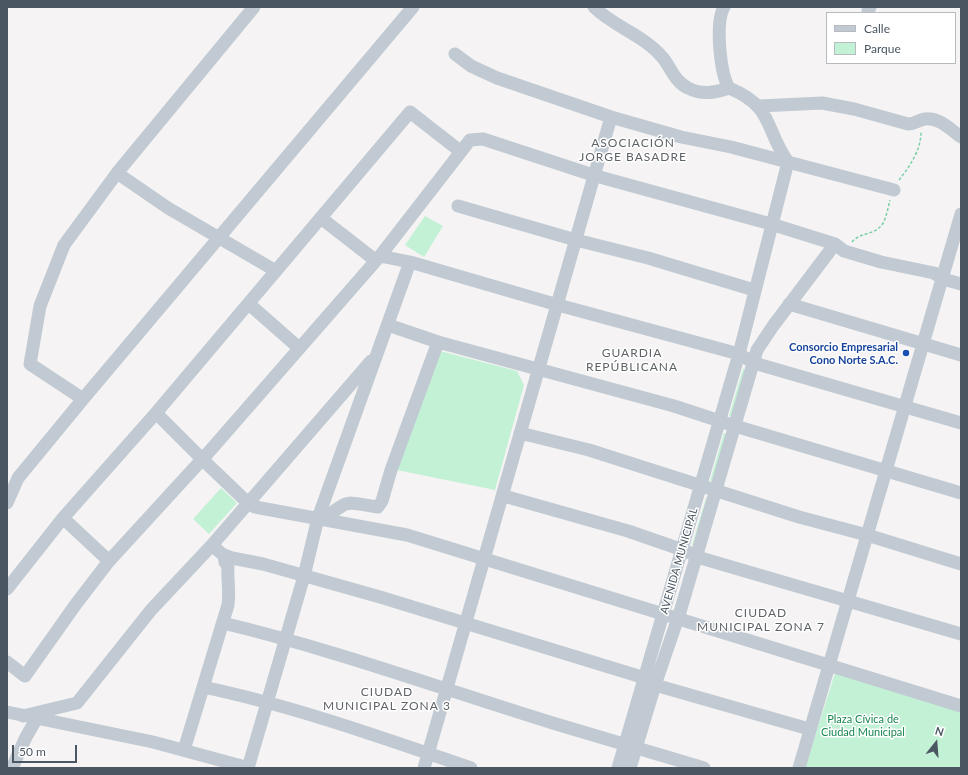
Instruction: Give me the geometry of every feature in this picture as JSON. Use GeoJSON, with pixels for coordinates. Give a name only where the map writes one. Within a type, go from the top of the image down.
{"type":"FeatureCollection","features":[{"type":"Feature","properties":{"kind":"street"},"geometry":{"type":"LineString","coordinates":[[82,399],[30,364],[40,306],[64,245],[117,173],[254,7]]}},
{"type":"Feature","properties":{"kind":"street"},"geometry":{"type":"LineString","coordinates":[[7,503],[18,478],[82,399],[413,7]]}},
{"type":"Feature","properties":{"kind":"street"},"geometry":{"type":"LineString","coordinates":[[594,7],[604,16],[629,30],[655,51],[662,58],[672,74],[687,88],[707,94],[729,88]]}},
{"type":"Feature","properties":{"kind":"street"},"geometry":{"type":"LineString","coordinates":[[724,7],[721,16],[721,49],[724,79],[729,88],[759,106],[767,118],[782,154],[788,162]]}},
{"type":"Feature","properties":{"kind":"street"},"geometry":{"type":"LineString","coordinates":[[455,54],[471,66],[497,78],[611,117],[681,137],[731,147],[894,190]]}},
{"type":"Feature","properties":{"kind":"street"},"geometry":{"type":"LineString","coordinates":[[759,106],[822,103],[854,109],[908,124],[915,124],[927,119],[947,126],[961,137]]}},
{"type":"Feature","properties":{"kind":"street"},"geometry":{"type":"LineString","coordinates":[[7,590],[64,518],[250,304],[410,112],[460,151]]}},
{"type":"Feature","properties":{"kind":"street"},"geometry":{"type":"LineString","coordinates":[[424,768],[504,496],[520,433],[576,240],[596,176],[611,117]]}},
{"type":"Feature","properties":{"kind":"street"},"geometry":{"type":"LineString","coordinates":[[7,662],[25,676],[76,604],[109,561],[202,460],[377,258],[470,140],[483,139],[596,176],[770,224],[835,244],[844,251],[881,262],[934,273],[943,279],[961,284]]}},
{"type":"Feature","properties":{"kind":"street","name":"AVENIDA MUNICIPAL"},"geometry":{"type":"LineString","coordinates":[[630,768],[631,746],[650,682],[664,614],[739,354],[770,224],[788,162]]}},
{"type":"Feature","properties":{"kind":"street"},"geometry":{"type":"LineString","coordinates":[[117,173],[168,208],[276,271]]}},
{"type":"Feature","properties":{"kind":"street"},"geometry":{"type":"LineString","coordinates":[[458,206],[576,240],[648,258],[754,290]]}},
{"type":"Feature","properties":{"kind":"street"},"geometry":{"type":"LineString","coordinates":[[799,768],[809,729],[868,535],[903,407],[943,279],[961,215]]}},
{"type":"Feature","properties":{"kind":"street"},"geometry":{"type":"LineString","coordinates":[[321,218],[377,258],[410,262],[558,305],[739,354],[754,363],[961,423]]}},
{"type":"Feature","properties":{"kind":"street","name":"AVENIDA MUNICIPAL"},"geometry":{"type":"LineString","coordinates":[[650,682],[678,619],[757,350],[789,304],[835,244]]}},
{"type":"Feature","properties":{"kind":"street"},"geometry":{"type":"LineString","coordinates":[[7,712],[153,742],[248,768],[321,518],[377,353],[410,262]]}},
{"type":"Feature","properties":{"kind":"street"},"geometry":{"type":"LineString","coordinates":[[250,304],[299,348]]}},
{"type":"Feature","properties":{"kind":"street"},"geometry":{"type":"LineString","coordinates":[[789,304],[923,345],[961,355]]}},
{"type":"Feature","properties":{"kind":"street"},"geometry":{"type":"LineString","coordinates":[[388,325],[438,342],[674,406],[735,426],[961,494]]}},
{"type":"Feature","properties":{"kind":"street"},"geometry":{"type":"LineString","coordinates":[[321,518],[346,502],[354,502],[378,507],[382,501],[391,470],[438,342]]}},
{"type":"Feature","properties":{"kind":"street"},"geometry":{"type":"LineString","coordinates":[[23,716],[77,703],[151,610],[212,545],[377,353]]}},
{"type":"Feature","properties":{"kind":"street"},"geometry":{"type":"LineString","coordinates":[[156,413],[202,460],[248,503],[255,506],[407,535],[961,706]]}},
{"type":"Feature","properties":{"kind":"street"},"geometry":{"type":"LineString","coordinates":[[520,433],[589,450],[799,518],[868,535],[961,564]]}},
{"type":"Feature","properties":{"kind":"street"},"geometry":{"type":"LineString","coordinates":[[504,496],[628,531],[682,550],[696,557],[961,634]]}},
{"type":"Feature","properties":{"kind":"street"},"geometry":{"type":"LineString","coordinates":[[64,518],[109,561]]}},
{"type":"Feature","properties":{"kind":"street"},"geometry":{"type":"LineString","coordinates":[[212,545],[224,555],[304,576],[467,624],[650,682],[809,729]]}},
{"type":"Feature","properties":{"kind":"street"},"geometry":{"type":"LineString","coordinates":[[184,750],[189,727],[223,623],[230,591],[227,575],[228,566],[225,562],[224,555]]}},
{"type":"Feature","properties":{"kind":"street"},"geometry":{"type":"LineString","coordinates":[[223,623],[286,638],[557,724],[704,768]]}},
{"type":"Feature","properties":{"kind":"street"},"geometry":{"type":"LineString","coordinates":[[203,687],[267,702],[428,753],[470,768]]}},
{"type":"Feature","properties":{"kind":"street"},"geometry":{"type":"LineString","coordinates":[[12,768],[26,737],[37,718]]}},
{"type":"Feature","properties":{"kind":"street","name":"AVENIDA MUNICIPAL"},"geometry":{"type":"LineString","coordinates":[[618,768],[631,746]]}},
{"type":"Feature","properties":{"kind":"green space"},"geometry":{"type":"Polygon","coordinates":[[[425,216],[443,226],[424,257],[405,245],[425,216]]]}},
{"type":"Feature","properties":{"kind":"green space"},"geometry":{"type":"Polygon","coordinates":[[[440,351],[517,371],[524,385],[495,490],[397,470],[440,351]]]}},
{"type":"Feature","properties":{"kind":"green space"},"geometry":{"type":"Polygon","coordinates":[[[743,369],[747,370],[732,417],[729,416],[743,369]]]}},
{"type":"Feature","properties":{"kind":"green space"},"geometry":{"type":"Polygon","coordinates":[[[724,433],[728,434],[713,482],[710,481],[724,433]]]}},
{"type":"Feature","properties":{"kind":"green space"},"geometry":{"type":"Polygon","coordinates":[[[221,488],[237,503],[209,534],[193,519],[221,488]]]}},
{"type":"Feature","properties":{"kind":"green space"},"geometry":{"type":"Polygon","coordinates":[[[706,498],[708,498],[695,546],[692,545],[706,498]]]}},
{"type":"Feature","properties":{"kind":"green space","name":"Plaza Cívica de Ciudad Municipal"},"geometry":{"type":"Polygon","coordinates":[[[835,673],[961,711],[961,768],[805,768],[835,673]]]}},
{"type":"Feature","properties":{"kind":"place","name":"Consorcio Empresarial Cono Norte S.A.C."},"geometry":{"type":"Point","coordinates":[906,353]}},
{"type":"Feature","properties":{"kind":"district","name":"ASOCIACIÓN JORGE BASADRE"},"geometry":{"type":"Point","coordinates":[633,150]}},
{"type":"Feature","properties":{"kind":"district","name":"GUARDIA REPÚBLICANA"},"geometry":{"type":"Point","coordinates":[632,360]}},
{"type":"Feature","properties":{"kind":"district","name":"CIUDAD MUNICIPAL ZONA 7"},"geometry":{"type":"Point","coordinates":[761,620]}},
{"type":"Feature","properties":{"kind":"district","name":"CIUDAD MUNICIPAL ZONA 3"},"geometry":{"type":"Point","coordinates":[387,699]}}]}
